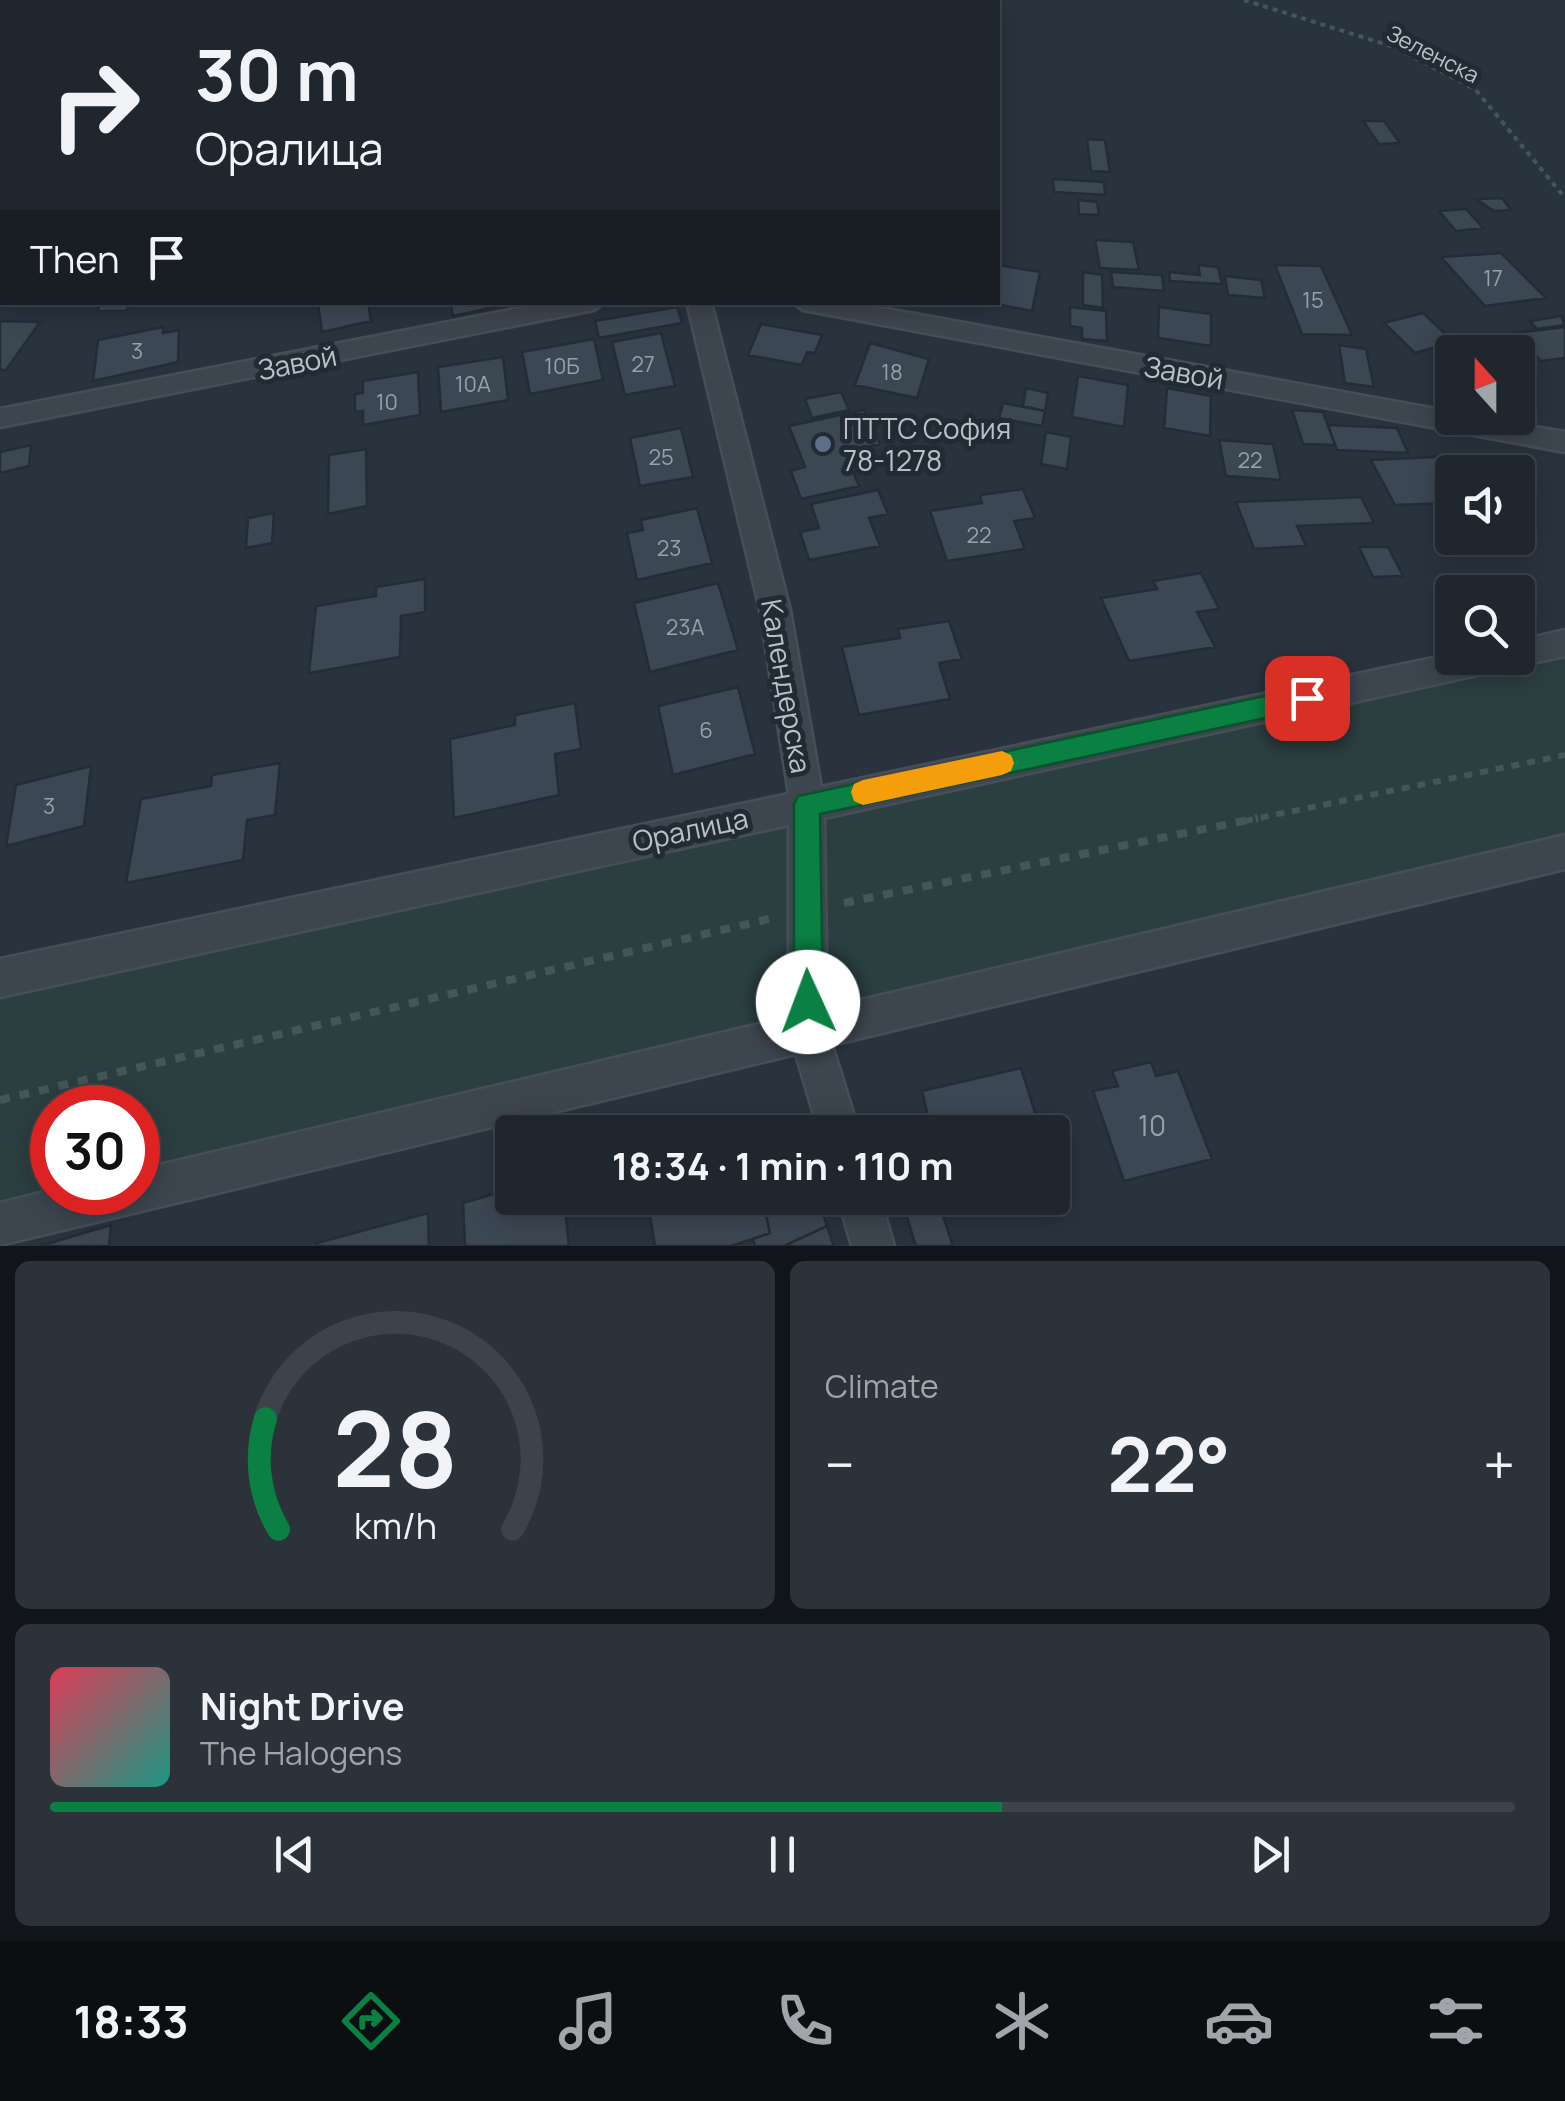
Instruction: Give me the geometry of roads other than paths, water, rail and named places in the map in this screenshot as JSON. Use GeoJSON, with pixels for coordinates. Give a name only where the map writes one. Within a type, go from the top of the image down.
{"type":"FeatureCollection","features":[{"type":"Feature","properties":{"kind":"street","name":"Завой"},"geometry":{"type":"LineString","coordinates":[[0,418],[579,305]]}},
{"type":"Feature","properties":{"kind":"street","name":"Календерска"},"geometry":{"type":"LineString","coordinates":[[700,305],[776,610],[807,804],[809,1032],[834,1115]]}},
{"type":"Feature","properties":{"kind":"street","name":"Завой"},"geometry":{"type":"LineString","coordinates":[[819,305],[1565,442]]}},
{"type":"Feature","properties":{"kind":"street"},"geometry":{"type":"LineString","coordinates":[[1535,650],[1565,644]]}},
{"type":"Feature","properties":{"kind":"street","name":"Оралица"},"geometry":{"type":"LineString","coordinates":[[0,978],[1435,672]]}},
{"type":"Feature","properties":{"kind":"street"},"geometry":{"type":"LineString","coordinates":[[160,1186],[1565,852]]}},
{"type":"Feature","properties":{"kind":"street"},"geometry":{"type":"LineString","coordinates":[[0,1224],[38,1215]]}},
{"type":"Feature","properties":{"kind":"street"},"geometry":{"type":"LineString","coordinates":[[864,1215],[873,1246]]}},
{"type":"Feature","properties":{"kind":"place","name":"ПТТС София 78-1278"},"geometry":{"type":"Point","coordinates":[823,444]}}]}
